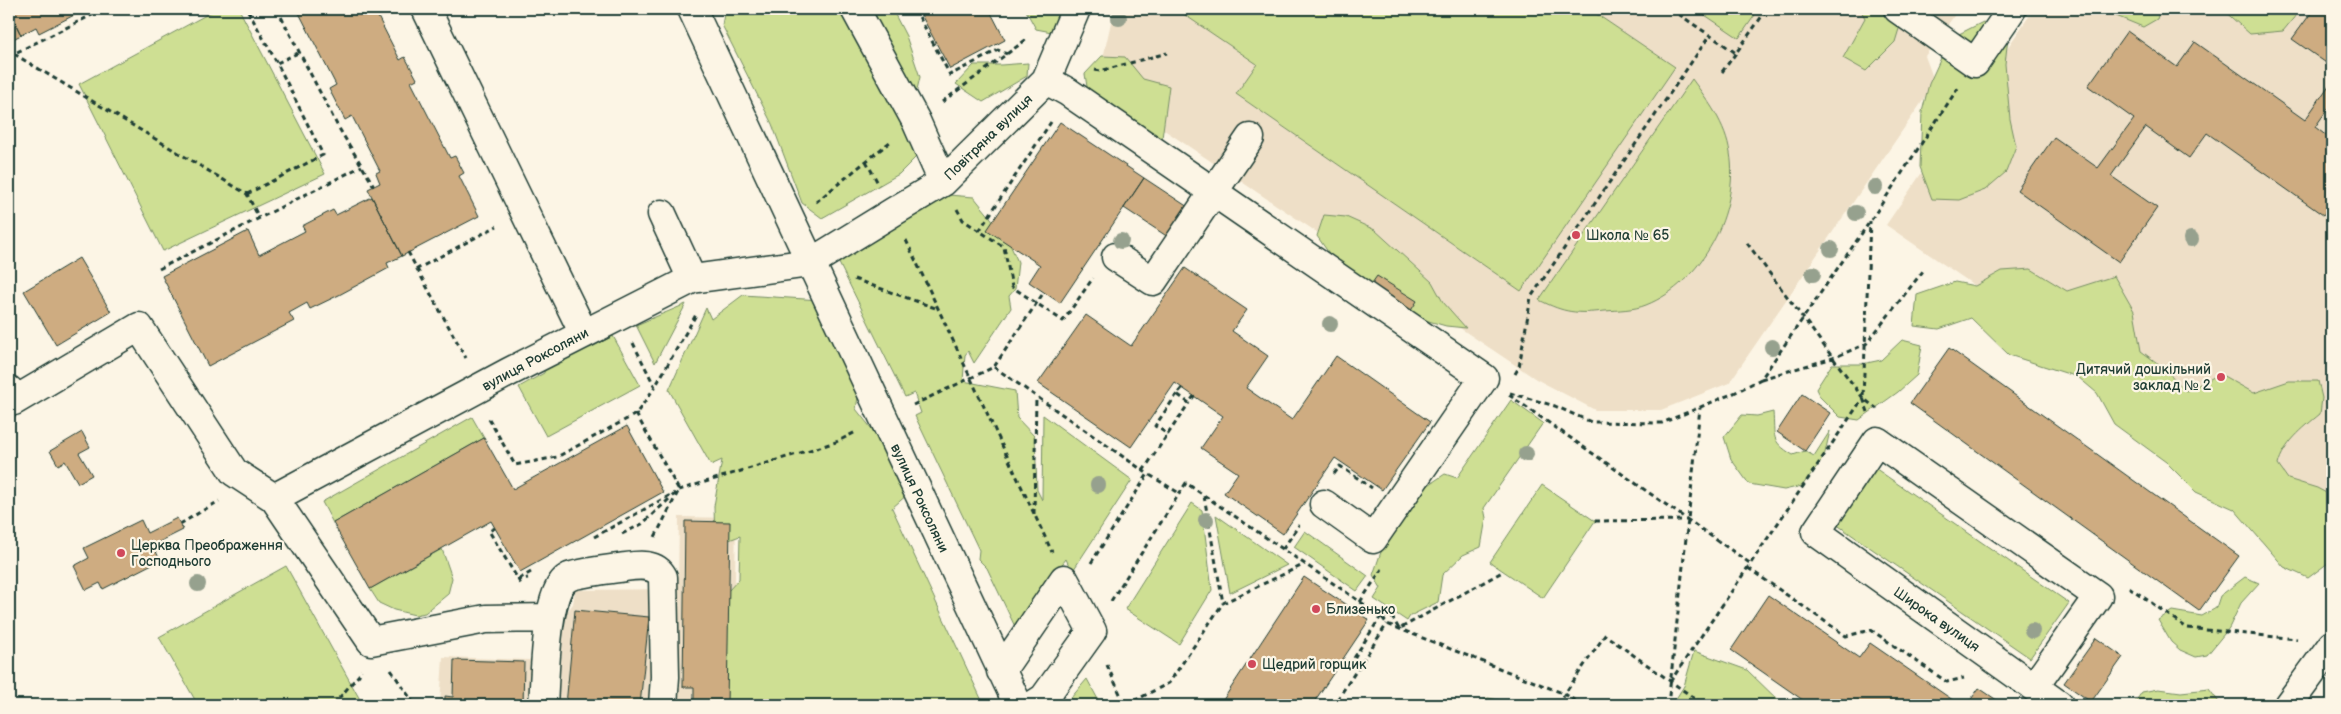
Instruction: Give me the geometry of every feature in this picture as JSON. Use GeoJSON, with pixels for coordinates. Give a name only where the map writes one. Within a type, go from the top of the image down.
{"type":"FeatureCollection","features":[{"type":"Feature","properties":{"kind":"street"},"geometry":{"type":"LineString","coordinates":[[426,9],[584,334]]}},
{"type":"Feature","properties":{"kind":"street","name":"вулиця Роксоляни"},"geometry":{"type":"LineString","coordinates":[[692,9],[1018,705]]}},
{"type":"Feature","properties":{"kind":"street"},"geometry":{"type":"LineString","coordinates":[[855,9],[916,121],[943,182]]}},
{"type":"Feature","properties":{"kind":"street","name":"Повітряна вулиця"},"geometry":{"type":"LineString","coordinates":[[810,263],[943,182],[1046,80],[1076,9]]}},
{"type":"Feature","properties":{"kind":"street"},"geometry":{"type":"LineString","coordinates":[[1898,9],[1975,62],[2012,9]]}},
{"type":"Feature","properties":{"kind":"street"},"geometry":{"type":"LineString","coordinates":[[1046,80],[1068,92],[1484,378],[1373,539],[1328,491]]}},
{"type":"Feature","properties":{"kind":"street"},"geometry":{"type":"LineString","coordinates":[[1116,257],[1153,281],[1250,138]]}},
{"type":"Feature","properties":{"kind":"street"},"geometry":{"type":"LineString","coordinates":[[662,214],[705,277]]}},
{"type":"Feature","properties":{"kind":"street","name":"вулиця Роксоляни"},"geometry":{"type":"LineString","coordinates":[[274,498],[619,315],[705,277],[810,263]]}},
{"type":"Feature","properties":{"kind":"street"},"geometry":{"type":"LineString","coordinates":[[9,390],[14,401],[139,327],[234,472],[274,498],[371,641],[486,619],[550,618]]}},
{"type":"Feature","properties":{"kind":"street"},"geometry":{"type":"LineString","coordinates":[[1877,441],[2098,596],[2034,687]]}},
{"type":"Feature","properties":{"kind":"street","name":"Широка вулиця"},"geometry":{"type":"LineString","coordinates":[[1877,441],[1816,532],[2059,705]]}},
{"type":"Feature","properties":{"kind":"street"},"geometry":{"type":"LineString","coordinates":[[543,705],[552,602],[559,586],[569,577],[640,565],[654,568],[663,577],[665,676],[663,705]]}},
{"type":"Feature","properties":{"kind":"street"},"geometry":{"type":"LineString","coordinates":[[1001,671],[1068,586],[1092,631],[1044,698],[1033,705]]}},
{"type":"Feature","properties":{"kind":"street"},"geometry":{"type":"LineString","coordinates":[[2288,705],[2332,645]]}},
{"type":"Feature","properties":{"kind":"path"},"geometry":{"type":"LineString","coordinates":[[9,56],[104,9]]}},
{"type":"Feature","properties":{"kind":"path"},"geometry":{"type":"LineString","coordinates":[[247,9],[277,62],[323,155],[247,194]]}},
{"type":"Feature","properties":{"kind":"path"},"geometry":{"type":"LineString","coordinates":[[277,9],[337,125],[374,186]]}},
{"type":"Feature","properties":{"kind":"path"},"geometry":{"type":"LineString","coordinates":[[915,9],[950,75],[998,50],[1007,54]]}},
{"type":"Feature","properties":{"kind":"path"},"geometry":{"type":"LineString","coordinates":[[1671,9],[1736,53]]}},
{"type":"Feature","properties":{"kind":"path"},"geometry":{"type":"LineString","coordinates":[[1722,72],[1766,9]]}},
{"type":"Feature","properties":{"kind":"path"},"geometry":{"type":"LineString","coordinates":[[1519,367],[1531,297],[1710,35]]}},
{"type":"Feature","properties":{"kind":"path"},"geometry":{"type":"LineString","coordinates":[[810,207],[916,121],[1029,38]]}},
{"type":"Feature","properties":{"kind":"path"},"geometry":{"type":"LineString","coordinates":[[277,62],[300,52]]}},
{"type":"Feature","properties":{"kind":"path"},"geometry":{"type":"LineString","coordinates":[[1100,71],[1167,53]]}},
{"type":"Feature","properties":{"kind":"path"},"geometry":{"type":"LineString","coordinates":[[14,54],[247,194],[259,218]]}},
{"type":"Feature","properties":{"kind":"path"},"geometry":{"type":"LineString","coordinates":[[1761,379],[1975,62]]}},
{"type":"Feature","properties":{"kind":"path"},"geometry":{"type":"LineString","coordinates":[[979,231],[1056,116]]}},
{"type":"Feature","properties":{"kind":"path"},"geometry":{"type":"LineString","coordinates":[[866,161],[880,188]]}},
{"type":"Feature","properties":{"kind":"path"},"geometry":{"type":"LineString","coordinates":[[159,269],[362,166]]}},
{"type":"Feature","properties":{"kind":"path"},"geometry":{"type":"LineString","coordinates":[[943,182],[963,220],[1004,248],[1012,287],[1063,321],[1110,252],[1116,257]]}},
{"type":"Feature","properties":{"kind":"path"},"geometry":{"type":"LineString","coordinates":[[1670,682],[1863,398],[1870,220]]}},
{"type":"Feature","properties":{"kind":"path"},"geometry":{"type":"LineString","coordinates":[[417,269],[501,224]]}},
{"type":"Feature","properties":{"kind":"path"},"geometry":{"type":"LineString","coordinates":[[902,231],[1068,586],[1148,474]]}},
{"type":"Feature","properties":{"kind":"path"},"geometry":{"type":"LineString","coordinates":[[1747,243],[1863,398],[1877,441]]}},
{"type":"Feature","properties":{"kind":"path"},"geometry":{"type":"LineString","coordinates":[[408,252],[515,465],[557,457],[636,414],[655,387],[705,277]]}},
{"type":"Feature","properties":{"kind":"path"},"geometry":{"type":"LineString","coordinates":[[810,263],[938,309]]}},
{"type":"Feature","properties":{"kind":"path"},"geometry":{"type":"LineString","coordinates":[[1751,564],[1504,392],[1555,406],[1591,422],[1662,423],[1761,379],[1833,358],[1866,344],[1923,271]]}},
{"type":"Feature","properties":{"kind":"path"},"geometry":{"type":"LineString","coordinates":[[911,405],[994,367],[1044,292]]}},
{"type":"Feature","properties":{"kind":"path"},"geometry":{"type":"LineString","coordinates":[[619,315],[655,387]]}},
{"type":"Feature","properties":{"kind":"path"},"geometry":{"type":"LineString","coordinates":[[994,367],[1143,471],[1179,493]]}},
{"type":"Feature","properties":{"kind":"path"},"geometry":{"type":"LineString","coordinates":[[1168,434],[1155,426],[1182,388]]}},
{"type":"Feature","properties":{"kind":"path"},"geometry":{"type":"LineString","coordinates":[[1177,394],[1189,403]]}},
{"type":"Feature","properties":{"kind":"path"},"geometry":{"type":"LineString","coordinates":[[1143,471],[1194,396]]}},
{"type":"Feature","properties":{"kind":"path"},"geometry":{"type":"LineString","coordinates":[[1034,514],[1036,397]]}},
{"type":"Feature","properties":{"kind":"path"},"geometry":{"type":"LineString","coordinates":[[1668,705],[1700,407]]}},
{"type":"Feature","properties":{"kind":"path"},"geometry":{"type":"LineString","coordinates":[[636,414],[679,490]]}},
{"type":"Feature","properties":{"kind":"path"},"geometry":{"type":"LineString","coordinates":[[593,538],[679,490],[836,442],[862,429]]}},
{"type":"Feature","properties":{"kind":"path"},"geometry":{"type":"LineString","coordinates":[[1328,491],[1340,466],[1378,492]]}},
{"type":"Feature","properties":{"kind":"path"},"geometry":{"type":"LineString","coordinates":[[180,524],[236,491],[245,479]]}},
{"type":"Feature","properties":{"kind":"path"},"geometry":{"type":"LineString","coordinates":[[1305,564],[1223,603],[1169,684],[1126,705],[1092,631],[1186,483],[1382,616],[1387,624],[1565,694],[1581,705]]}},
{"type":"Feature","properties":{"kind":"path"},"geometry":{"type":"LineString","coordinates":[[616,537],[642,524],[679,490]]}},
{"type":"Feature","properties":{"kind":"path"},"geometry":{"type":"LineString","coordinates":[[640,565],[679,490]]}},
{"type":"Feature","properties":{"kind":"path"},"geometry":{"type":"LineString","coordinates":[[1204,495],[1223,603]]}},
{"type":"Feature","properties":{"kind":"path"},"geometry":{"type":"LineString","coordinates":[[1283,549],[1302,520]]}},
{"type":"Feature","properties":{"kind":"path"},"geometry":{"type":"LineString","coordinates":[[1595,521],[1689,520]]}},
{"type":"Feature","properties":{"kind":"path"},"geometry":{"type":"LineString","coordinates":[[495,528],[489,531],[517,580]]}},
{"type":"Feature","properties":{"kind":"path"},"geometry":{"type":"LineString","coordinates":[[1748,568],[1846,636],[1872,630],[1946,682],[1970,676]]}},
{"type":"Feature","properties":{"kind":"path"},"geometry":{"type":"LineString","coordinates":[[517,580],[534,571]]}},
{"type":"Feature","properties":{"kind":"path"},"geometry":{"type":"LineString","coordinates":[[1399,629],[1504,571]]}},
{"type":"Feature","properties":{"kind":"path"},"geometry":{"type":"LineString","coordinates":[[517,580],[530,578]]}},
{"type":"Feature","properties":{"kind":"path"},"geometry":{"type":"LineString","coordinates":[[1382,616],[1392,617],[1399,629]]}},
{"type":"Feature","properties":{"kind":"path"},"geometry":{"type":"LineString","coordinates":[[1354,658],[1382,616]]}},
{"type":"Feature","properties":{"kind":"path"},"geometry":{"type":"LineString","coordinates":[[1334,705],[1387,624]]}},
{"type":"Feature","properties":{"kind":"path"},"geometry":{"type":"LineString","coordinates":[[1557,705],[1605,635],[1704,705]]}},
{"type":"Feature","properties":{"kind":"path"},"geometry":{"type":"LineString","coordinates":[[333,705],[359,675],[371,641]]}},
{"type":"Feature","properties":{"kind":"path"},"geometry":{"type":"LineString","coordinates":[[371,641],[415,705]]}},
{"type":"Feature","properties":{"kind":"path"},"geometry":{"type":"LineString","coordinates":[[1337,700],[1344,705]]}},
{"type":"Feature","properties":{"kind":"shaded area","name":"Школа № 65"},"geometry":{"type":"Polygon","coordinates":[[[1114,9],[1959,9],[1925,56],[1935,83],[1729,383],[1661,410],[1595,410],[1536,379],[1097,85],[1114,9]]]}},
{"type":"Feature","properties":{"kind":"shaded area","name":"Дитячий дошкільний заклад № 2"},"geometry":{"type":"Polygon","coordinates":[[[2034,9],[2332,9],[2332,529],[1886,225],[2034,9]]]}},
{"type":"Feature","properties":{"kind":"shaded area"},"geometry":{"type":"Polygon","coordinates":[[[679,517],[736,518],[733,705],[440,705],[443,657],[529,660],[573,604],[575,590],[678,589],[679,517]]]}},
{"type":"Feature","properties":{"kind":"green space"},"geometry":{"type":"Polygon","coordinates":[[[217,9],[239,9],[325,174],[163,251],[79,84],[217,9]]]}},
{"type":"Feature","properties":{"kind":"green space"},"geometry":{"type":"Polygon","coordinates":[[[725,9],[892,9],[906,36],[920,77],[912,111],[920,153],[899,174],[822,218],[802,203],[772,124],[722,25],[725,9]]]}},
{"type":"Feature","properties":{"kind":"green space"},"geometry":{"type":"Polygon","coordinates":[[[1025,9],[1073,9],[1062,34],[1036,29],[1025,9]]]}},
{"type":"Feature","properties":{"kind":"green space"},"geometry":{"type":"Polygon","coordinates":[[[1176,9],[1589,9],[1675,67],[1521,291],[1236,94],[1257,64],[1176,9]]]}},
{"type":"Feature","properties":{"kind":"green space"},"geometry":{"type":"Polygon","coordinates":[[[1696,9],[1759,9],[1739,38],[1696,9]]]}},
{"type":"Feature","properties":{"kind":"green space"},"geometry":{"type":"Polygon","coordinates":[[[1860,9],[1905,9],[1895,42],[1866,71],[1843,58],[1865,18],[1860,9]]]}},
{"type":"Feature","properties":{"kind":"green space"},"geometry":{"type":"Polygon","coordinates":[[[2099,9],[2160,9],[2157,19],[2143,27],[2099,9]]]}},
{"type":"Feature","properties":{"kind":"green space"},"geometry":{"type":"Polygon","coordinates":[[[2222,9],[2301,9],[2283,31],[2250,34],[2222,9]]]}},
{"type":"Feature","properties":{"kind":"green space"},"geometry":{"type":"Polygon","coordinates":[[[1983,22],[2008,37],[2005,64],[2010,119],[2016,146],[2006,172],[1985,190],[1959,200],[1932,199],[1920,167],[1922,112],[1929,84],[1941,58],[1957,35],[1983,22]]]}},
{"type":"Feature","properties":{"kind":"green space"},"geometry":{"type":"Polygon","coordinates":[[[1102,56],[1125,57],[1143,79],[1169,86],[1162,138],[1157,147],[1088,93],[1085,74],[1102,56]]]}},
{"type":"Feature","properties":{"kind":"green space"},"geometry":{"type":"Polygon","coordinates":[[[1028,63],[1027,76],[983,102],[956,84],[974,65],[1028,63]]]}},
{"type":"Feature","properties":{"kind":"green space"},"geometry":{"type":"Polygon","coordinates":[[[1692,79],[1716,113],[1725,132],[1730,153],[1732,175],[1723,221],[1700,263],[1666,295],[1636,308],[1571,312],[1556,308],[1539,300],[1692,79]]]}},
{"type":"Feature","properties":{"kind":"green space"},"geometry":{"type":"Polygon","coordinates":[[[948,195],[974,197],[1007,238],[1018,262],[1015,289],[1009,296],[1011,308],[974,363],[968,351],[965,355],[963,381],[1015,391],[1017,418],[1035,437],[1037,490],[1042,500],[1043,415],[1132,480],[1072,572],[1066,559],[1054,575],[1019,635],[987,568],[978,559],[979,550],[915,416],[921,413],[914,393],[905,397],[837,259],[851,221],[876,212],[948,195]]]}},
{"type":"Feature","properties":{"kind":"green space"},"geometry":{"type":"Polygon","coordinates":[[[1324,215],[1346,217],[1375,230],[1432,282],[1443,302],[1466,328],[1446,326],[1404,314],[1344,275],[1317,236],[1324,215]]]}},
{"type":"Feature","properties":{"kind":"green space"},"geometry":{"type":"Polygon","coordinates":[[[2031,269],[2067,291],[2114,276],[2134,311],[2141,351],[2164,368],[2186,391],[2220,374],[2254,393],[2289,381],[2318,381],[2322,398],[2320,414],[2289,443],[2278,465],[2288,479],[2317,488],[2332,496],[2332,560],[2308,578],[2284,567],[2234,509],[2196,492],[2166,462],[2114,424],[2097,393],[2078,377],[2009,355],[1971,318],[1939,329],[1914,326],[1917,295],[1955,282],[1975,286],[2002,271],[2031,269]]]}},
{"type":"Feature","properties":{"kind":"green space"},"geometry":{"type":"Polygon","coordinates":[[[743,295],[820,300],[864,361],[856,409],[894,457],[908,494],[892,508],[984,705],[710,705],[701,680],[717,603],[739,579],[740,536],[715,545],[714,506],[722,460],[711,465],[669,390],[706,308],[711,319],[743,295]]]}},
{"type":"Feature","properties":{"kind":"green space"},"geometry":{"type":"Polygon","coordinates":[[[686,304],[655,363],[636,325],[686,304]]]}},
{"type":"Feature","properties":{"kind":"green space"},"geometry":{"type":"Polygon","coordinates":[[[613,336],[640,385],[546,436],[519,387],[544,373],[545,365],[582,347],[592,347],[613,336]]]}},
{"type":"Feature","properties":{"kind":"green space"},"geometry":{"type":"Polygon","coordinates":[[[1902,340],[1922,345],[1917,375],[1898,392],[1859,420],[1840,417],[1820,397],[1816,389],[1832,364],[1862,364],[1881,360],[1902,340]]]}},
{"type":"Feature","properties":{"kind":"green space"},"geometry":{"type":"Polygon","coordinates":[[[1511,400],[1543,423],[1484,508],[1486,518],[1481,547],[1463,555],[1442,575],[1438,602],[1410,616],[1407,621],[1374,599],[1381,588],[1373,575],[1381,552],[1418,492],[1445,474],[1457,478],[1511,400]]]}},
{"type":"Feature","properties":{"kind":"green space"},"geometry":{"type":"Polygon","coordinates":[[[1773,412],[1775,438],[1780,446],[1793,455],[1805,451],[1814,456],[1830,431],[1824,457],[1802,486],[1784,490],[1749,484],[1731,459],[1724,437],[1742,415],[1757,416],[1773,412]]]}},
{"type":"Feature","properties":{"kind":"green space"},"geometry":{"type":"Polygon","coordinates":[[[472,417],[484,438],[333,523],[322,502],[472,417]]]}},
{"type":"Feature","properties":{"kind":"green space"},"geometry":{"type":"Polygon","coordinates":[[[1872,466],[2069,603],[2030,658],[1833,522],[1872,466]]]}},
{"type":"Feature","properties":{"kind":"green space"},"geometry":{"type":"Polygon","coordinates":[[[1542,485],[1595,521],[1543,598],[1490,562],[1542,485]]]}},
{"type":"Feature","properties":{"kind":"green space"},"geometry":{"type":"Polygon","coordinates":[[[1192,503],[1202,510],[1212,590],[1179,644],[1125,609],[1192,503]]]}},
{"type":"Feature","properties":{"kind":"green space"},"geometry":{"type":"Polygon","coordinates":[[[1216,515],[1287,565],[1230,593],[1216,515]]]}},
{"type":"Feature","properties":{"kind":"green space"},"geometry":{"type":"Polygon","coordinates":[[[1305,531],[1368,576],[1357,591],[1294,547],[1305,531]]]}},
{"type":"Feature","properties":{"kind":"green space"},"geometry":{"type":"Polygon","coordinates":[[[442,549],[452,578],[448,594],[425,613],[415,615],[394,610],[379,603],[370,589],[442,549]]]}},
{"type":"Feature","properties":{"kind":"green space"},"geometry":{"type":"Polygon","coordinates":[[[286,566],[363,705],[198,705],[159,637],[286,566]]]}},
{"type":"Feature","properties":{"kind":"green space"},"geometry":{"type":"Polygon","coordinates":[[[2245,577],[2259,583],[2241,603],[2229,628],[2207,655],[2196,657],[2180,650],[2171,642],[2158,620],[2172,611],[2202,616],[2216,608],[2220,596],[2245,577]]]}},
{"type":"Feature","properties":{"kind":"green space"},"geometry":{"type":"Polygon","coordinates":[[[1694,651],[1747,670],[1783,705],[1672,705],[1684,686],[1694,651]]]}},
{"type":"Feature","properties":{"kind":"green space"},"geometry":{"type":"Polygon","coordinates":[[[1087,679],[1101,705],[1065,705],[1087,679]]]}},
{"type":"Feature","properties":{"kind":"green space"},"geometry":{"type":"Polygon","coordinates":[[[2158,689],[2181,692],[2209,689],[2221,705],[2133,705],[2142,692],[2158,689]]]}},
{"type":"Feature","properties":{"kind":"green space"},"geometry":{"type":"Polygon","coordinates":[[[1488,698],[1499,700],[1507,705],[1474,705],[1488,698]]]}},
{"type":"Feature","properties":{"kind":"building"},"geometry":{"type":"Polygon","coordinates":[[[9,9],[86,9],[39,33],[36,27],[21,35],[9,9]]]}},
{"type":"Feature","properties":{"kind":"building"},"geometry":{"type":"Polygon","coordinates":[[[297,9],[374,9],[400,60],[405,57],[417,79],[411,82],[450,158],[455,156],[464,173],[459,176],[479,216],[402,256],[368,189],[380,183],[376,173],[380,171],[352,116],[345,120],[329,89],[336,85],[297,9]]]}},
{"type":"Feature","properties":{"kind":"building"},"geometry":{"type":"Polygon","coordinates":[[[918,9],[989,9],[1005,40],[950,69],[918,9]]]}},
{"type":"Feature","properties":{"kind":"building"},"geometry":{"type":"Polygon","coordinates":[[[2314,9],[2332,9],[2332,67],[2292,39],[2314,9]]]}},
{"type":"Feature","properties":{"kind":"building"},"geometry":{"type":"Polygon","coordinates":[[[9,12],[21,35],[9,41],[9,12]]]}},
{"type":"Feature","properties":{"kind":"building"},"geometry":{"type":"Polygon","coordinates":[[[2127,31],[2177,67],[2195,42],[2305,120],[2332,81],[2332,103],[2315,127],[2332,140],[2332,202],[2323,215],[2207,133],[2189,158],[2146,127],[2111,176],[2157,208],[2119,262],[2017,190],[2054,137],[2098,168],[2134,119],[2088,86],[2127,31]]]}},
{"type":"Feature","properties":{"kind":"building"},"geometry":{"type":"Polygon","coordinates":[[[1060,122],[1144,178],[1060,303],[1029,282],[1040,265],[987,230],[1060,122]]]}},
{"type":"Feature","properties":{"kind":"building"},"geometry":{"type":"Polygon","coordinates":[[[1144,178],[1191,209],[1171,239],[1124,208],[1144,178]]]}},
{"type":"Feature","properties":{"kind":"building"},"geometry":{"type":"Polygon","coordinates":[[[372,197],[402,256],[387,263],[389,268],[339,295],[310,309],[307,303],[289,313],[294,321],[208,366],[162,276],[248,231],[259,255],[305,231],[302,226],[333,210],[336,215],[372,197]]]}},
{"type":"Feature","properties":{"kind":"building"},"geometry":{"type":"Polygon","coordinates":[[[79,258],[111,312],[56,345],[24,291],[79,258]]]}},
{"type":"Feature","properties":{"kind":"building"},"geometry":{"type":"Polygon","coordinates":[[[1185,268],[1247,310],[1232,331],[1268,356],[1246,388],[1292,420],[1336,356],[1430,422],[1382,490],[1335,458],[1283,534],[1224,493],[1238,473],[1201,448],[1223,416],[1175,383],[1131,447],[1038,383],[1086,315],[1131,346],[1185,268]]]}},
{"type":"Feature","properties":{"kind":"building"},"geometry":{"type":"Polygon","coordinates":[[[1377,276],[1417,301],[1410,312],[1370,286],[1377,276]]]}},
{"type":"Feature","properties":{"kind":"building"},"geometry":{"type":"Polygon","coordinates":[[[1949,348],[2239,556],[2199,611],[1910,403],[1949,348]]]}},
{"type":"Feature","properties":{"kind":"building"},"geometry":{"type":"Polygon","coordinates":[[[1802,394],[1830,413],[1805,451],[1777,432],[1802,394]]]}},
{"type":"Feature","properties":{"kind":"building"},"geometry":{"type":"Polygon","coordinates":[[[627,426],[663,492],[520,572],[491,521],[370,589],[333,523],[484,438],[513,489],[627,426]]]}},
{"type":"Feature","properties":{"kind":"building"},"geometry":{"type":"Polygon","coordinates":[[[82,432],[90,447],[79,453],[92,475],[78,483],[65,461],[58,465],[50,451],[82,432]]]}},
{"type":"Feature","properties":{"kind":"building","name":"Церква Преображення Господнього"},"geometry":{"type":"Polygon","coordinates":[[[177,518],[183,530],[153,545],[160,560],[103,589],[100,583],[86,590],[74,566],[89,558],[84,548],[141,520],[147,533],[177,518]]]}},
{"type":"Feature","properties":{"kind":"building"},"geometry":{"type":"Polygon","coordinates":[[[685,521],[730,522],[727,705],[694,705],[694,687],[683,687],[685,521]]]}},
{"type":"Feature","properties":{"kind":"building"},"geometry":{"type":"Polygon","coordinates":[[[1304,577],[1369,620],[1312,705],[1232,705],[1223,700],[1304,577]]]}},
{"type":"Feature","properties":{"kind":"building"},"geometry":{"type":"Polygon","coordinates":[[[1768,595],[1859,658],[1870,643],[1960,705],[1850,705],[1840,698],[1834,705],[1810,705],[1731,650],[1768,595]]]}},
{"type":"Feature","properties":{"kind":"building"},"geometry":{"type":"Polygon","coordinates":[[[575,610],[649,617],[640,705],[566,705],[575,610]]]}},
{"type":"Feature","properties":{"kind":"building"},"geometry":{"type":"Polygon","coordinates":[[[2096,638],[2123,657],[2091,702],[2064,683],[2096,638]]]}},
{"type":"Feature","properties":{"kind":"building"},"geometry":{"type":"Polygon","coordinates":[[[454,660],[524,662],[523,705],[445,705],[445,696],[453,697],[454,660]]]}},
{"type":"Feature","properties":{"kind":"building"},"geometry":{"type":"Polygon","coordinates":[[[1979,688],[2004,705],[1967,705],[1979,688]]]}},
{"type":"Feature","properties":{"kind":"place","name":"Школа № 65"},"geometry":{"type":"Point","coordinates":[1576,235]}},
{"type":"Feature","properties":{"kind":"place","name":"Дитячий дошкільний заклад № 2"},"geometry":{"type":"Point","coordinates":[2221,377]}},
{"type":"Feature","properties":{"kind":"place","name":"Церква Преображення Господнього"},"geometry":{"type":"Point","coordinates":[121,553]}},
{"type":"Feature","properties":{"kind":"place","name":"Близенько"},"geometry":{"type":"Point","coordinates":[1316,609]}},
{"type":"Feature","properties":{"kind":"place","name":"Щедрий горщик"},"geometry":{"type":"Point","coordinates":[1252,664]}}]}
